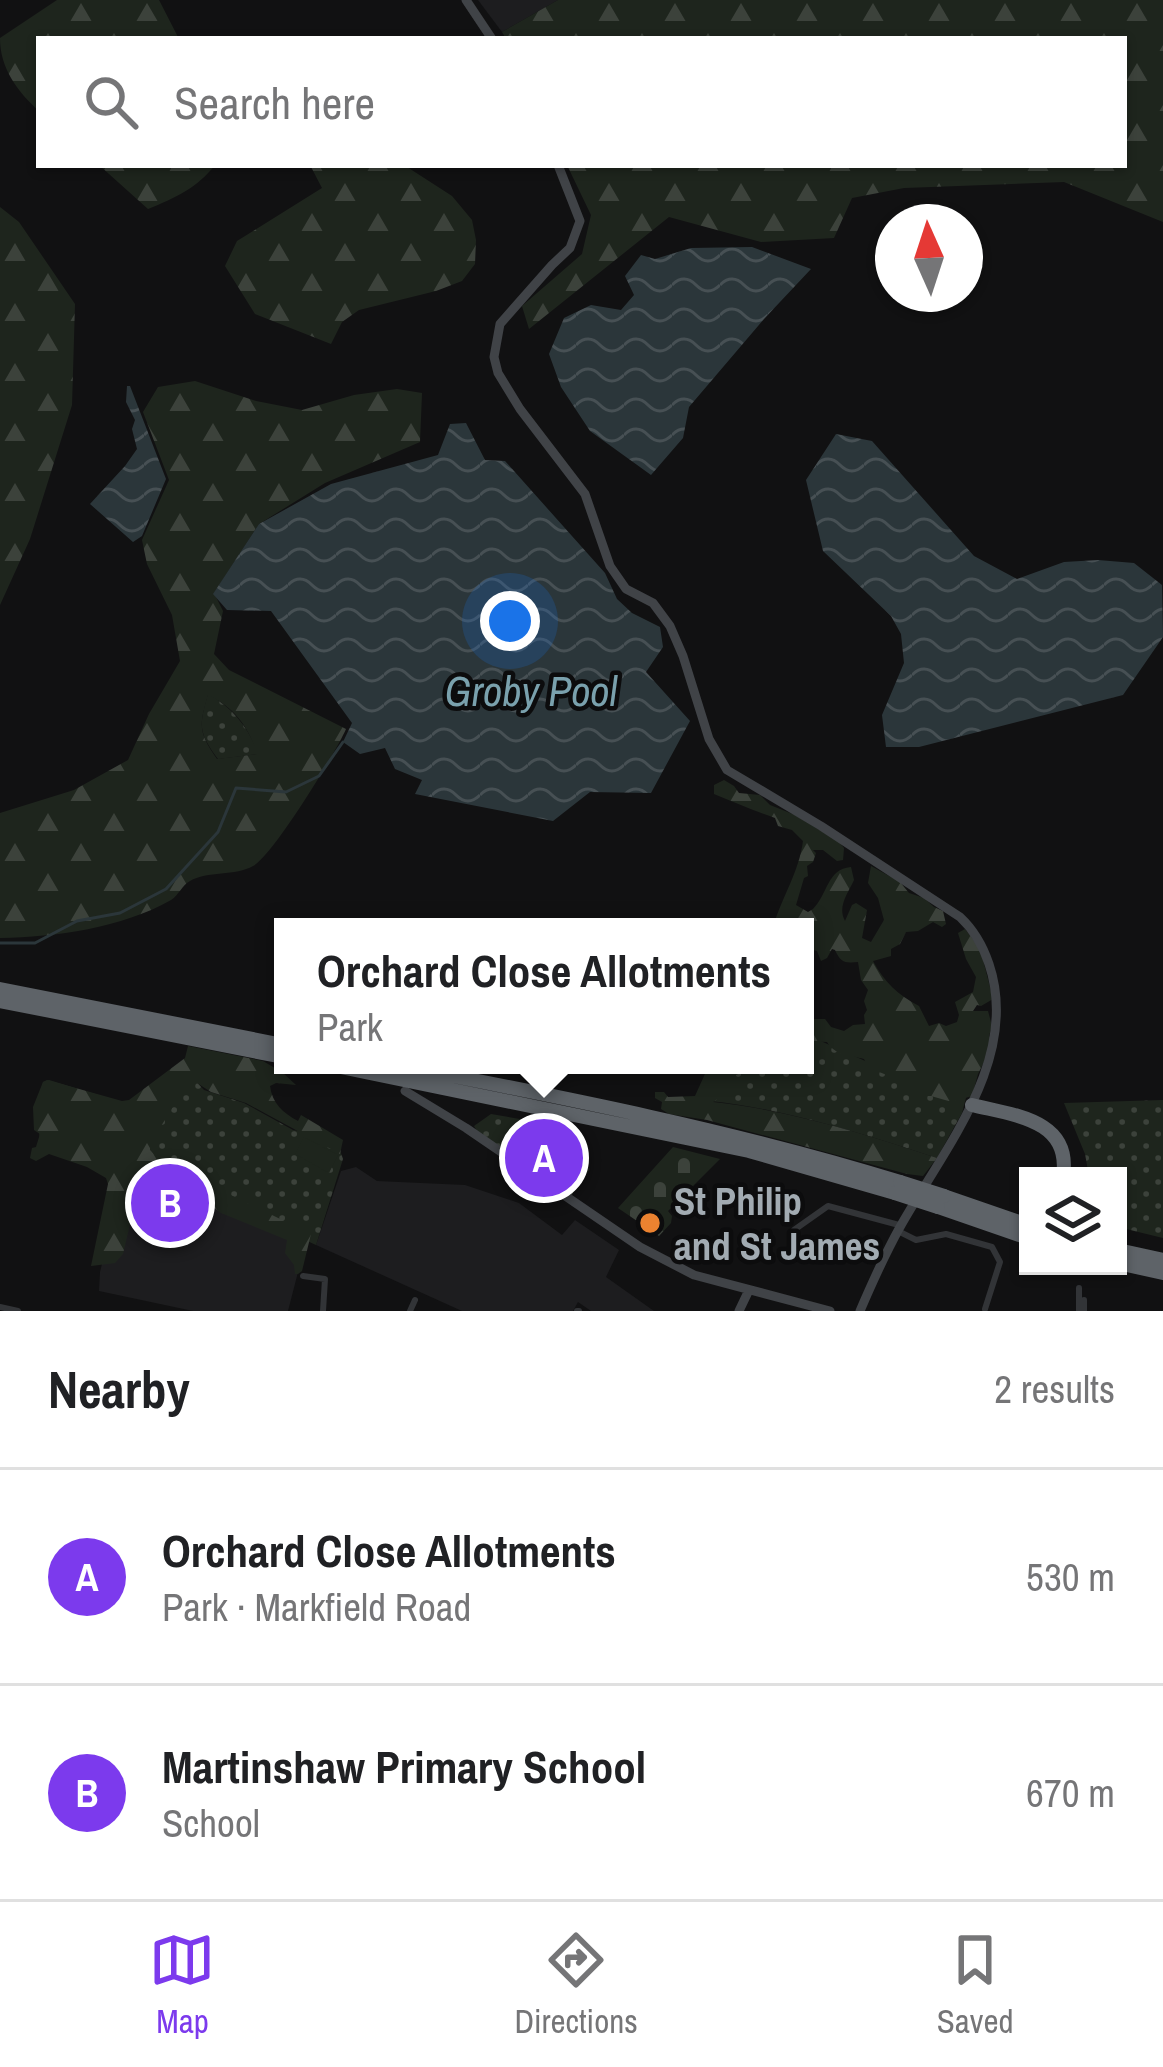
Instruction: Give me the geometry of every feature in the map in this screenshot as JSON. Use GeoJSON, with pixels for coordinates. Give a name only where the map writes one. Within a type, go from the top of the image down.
{"type":"FeatureCollection","features":[{"type":"Feature","properties":{"kind":"highway"},"geometry":{"type":"LineString","coordinates":[[0,989],[274,1043]]}},
{"type":"Feature","properties":{"kind":"highway"},"geometry":{"type":"LineString","coordinates":[[0,1001],[274,1055]]}},
{"type":"Feature","properties":{"kind":"highway"},"geometry":{"type":"LineString","coordinates":[[359,1074],[405,1090]]}},
{"type":"Feature","properties":{"kind":"highway"},"geometry":{"type":"LineString","coordinates":[[375,1074],[707,1142],[898,1187]]}},
{"type":"Feature","properties":{"kind":"highway"},"geometry":{"type":"LineString","coordinates":[[441,1074],[777,1145],[1019,1234]]}},
{"type":"Feature","properties":{"kind":"highway"},"geometry":{"type":"LineString","coordinates":[[972,1105],[1044,1127],[1062,1148],[1063,1167]]}},
{"type":"Feature","properties":{"kind":"highway"},"geometry":{"type":"LineString","coordinates":[[941,1202],[1019,1222]]}},
{"type":"Feature","properties":{"kind":"highway"},"geometry":{"type":"LineString","coordinates":[[986,1211],[1019,1212]]}},
{"type":"Feature","properties":{"kind":"highway"},"geometry":{"type":"LineString","coordinates":[[1127,1255],[1163,1260]]}},
{"type":"Feature","properties":{"kind":"highway"},"geometry":{"type":"LineString","coordinates":[[1127,1257],[1163,1273]]}},
{"type":"Feature","properties":{"kind":"street"},"geometry":{"type":"LineString","coordinates":[[466,0],[490,36]]}},
{"type":"Feature","properties":{"kind":"street"},"geometry":{"type":"LineString","coordinates":[[559,168],[580,221],[570,248],[500,324],[494,357],[499,373],[520,409],[585,494],[610,566],[626,589],[652,603],[670,626],[710,739],[727,770],[960,917],[984,951],[997,994],[995,1026],[972,1105],[900,1228],[860,1311]]}},
{"type":"Feature","properties":{"kind":"street"},"geometry":{"type":"LineString","coordinates":[[405,1090],[657,1258],[684,1272],[830,1311]]}},
{"type":"Feature","properties":{"kind":"street"},"geometry":{"type":"LineString","coordinates":[[796,1224],[828,1206],[887,1219],[916,1240],[946,1234],[992,1247],[1000,1262],[985,1309]]}},
{"type":"Feature","properties":{"kind":"street"},"geometry":{"type":"LineString","coordinates":[[303,1276],[325,1280],[323,1311]]}},
{"type":"Feature","properties":{"kind":"street"},"geometry":{"type":"LineString","coordinates":[[1079,1288],[1082,1311]]}},
{"type":"Feature","properties":{"kind":"street"},"geometry":{"type":"LineString","coordinates":[[739,1311],[749,1290]]}},
{"type":"Feature","properties":{"kind":"street"},"geometry":{"type":"LineString","coordinates":[[977,1291],[990,1295]]}},
{"type":"Feature","properties":{"kind":"street"},"geometry":{"type":"LineString","coordinates":[[410,1311],[415,1300]]}},
{"type":"Feature","properties":{"kind":"street"},"geometry":{"type":"LineString","coordinates":[[1082,1311],[1084,1300]]}},
{"type":"Feature","properties":{"kind":"street"},"geometry":{"type":"LineString","coordinates":[[0,1307],[18,1311]]}},
{"type":"Feature","properties":{"kind":"shaded area"},"geometry":{"type":"Polygon","coordinates":[[[478,0],[558,0],[502,32],[478,0]]]}},
{"type":"Feature","properties":{"kind":"shaded area"},"geometry":{"type":"Polygon","coordinates":[[[127,1160],[306,1241],[288,1311],[193,1311],[99,1291],[127,1160]]]}},
{"type":"Feature","properties":{"kind":"shaded area"},"geometry":{"type":"Polygon","coordinates":[[[356,1167],[377,1181],[465,1185],[519,1203],[562,1235],[575,1220],[619,1250],[606,1277],[654,1311],[591,1311],[578,1302],[573,1311],[462,1311],[316,1245],[341,1171],[356,1167]]]}},
{"type":"Feature","properties":{"kind":"green space"},"geometry":{"type":"Polygon","coordinates":[[[57,0],[159,0],[177,36],[36,36],[36,108],[11,78],[0,38],[57,0]]]}},
{"type":"Feature","properties":{"kind":"green space"},"geometry":{"type":"Polygon","coordinates":[[[558,0],[1163,0],[1163,222],[1064,182],[904,188],[852,198],[834,238],[761,242],[669,217],[529,329],[522,306],[582,254],[591,215],[568,168],[1127,168],[1127,36],[504,36],[502,32],[558,0]]]}},
{"type":"Feature","properties":{"kind":"green space"},"geometry":{"type":"Polygon","coordinates":[[[102,168],[212,168],[185,192],[148,209],[102,168]]]}},
{"type":"Feature","properties":{"kind":"green space"},"geometry":{"type":"Polygon","coordinates":[[[312,168],[409,168],[452,196],[472,220],[475,264],[462,281],[359,310],[342,322],[331,344],[255,314],[225,266],[237,241],[322,188],[312,168]]]}},
{"type":"Feature","properties":{"kind":"green space"},"geometry":{"type":"Polygon","coordinates":[[[0,207],[19,222],[75,304],[72,405],[30,539],[0,605],[0,207]]]}},
{"type":"Feature","properties":{"kind":"green space"},"geometry":{"type":"Polygon","coordinates":[[[195,381],[302,410],[354,395],[397,389],[422,393],[420,442],[325,483],[259,524],[214,593],[223,611],[214,654],[229,670],[346,729],[289,824],[253,866],[197,878],[171,900],[110,924],[0,938],[0,813],[74,790],[128,760],[180,661],[172,615],[147,564],[142,540],[169,480],[143,412],[158,387],[195,381]],[[208,695],[203,735],[217,759],[257,754],[239,719],[208,695]]]}},
{"type":"Feature","properties":{"kind":"green space"},"geometry":{"type":"Polygon","coordinates":[[[208,694],[239,720],[258,754],[218,759],[202,728],[208,694]]]}},
{"type":"Feature","properties":{"kind":"green space"},"geometry":{"type":"Polygon","coordinates":[[[724,780],[739,793],[760,795],[844,848],[843,860],[837,861],[823,850],[813,850],[816,853],[807,866],[808,876],[796,905],[808,912],[832,877],[851,867],[854,880],[844,900],[843,916],[845,921],[856,903],[867,910],[862,938],[871,942],[884,920],[868,883],[871,866],[943,911],[946,924],[942,927],[933,922],[906,932],[891,949],[891,956],[873,961],[892,987],[919,1006],[929,1026],[957,1022],[955,1002],[973,992],[976,977],[958,933],[965,929],[980,948],[993,999],[973,1011],[988,1011],[989,1036],[994,1042],[972,1096],[952,1102],[920,1096],[869,1069],[864,1059],[838,1052],[827,1042],[814,1041],[814,1019],[825,1019],[844,1031],[865,1024],[868,990],[858,962],[844,961],[832,949],[821,961],[814,950],[814,918],[777,918],[803,841],[792,830],[778,826],[775,818],[714,794],[714,785],[724,780]]]}},
{"type":"Feature","properties":{"kind":"green space"},"geometry":{"type":"Polygon","coordinates":[[[814,1038],[903,1078],[967,1094],[937,1158],[796,1116],[710,1101],[728,1074],[814,1074],[814,1038]]]}},
{"type":"Feature","properties":{"kind":"green space"},"geometry":{"type":"Polygon","coordinates":[[[188,1046],[263,1061],[274,1068],[274,1074],[284,1074],[296,1085],[270,1086],[279,1107],[298,1121],[301,1115],[343,1140],[340,1154],[246,1103],[197,1083],[179,1097],[150,1144],[161,1161],[311,1234],[298,1274],[285,1253],[287,1240],[209,1204],[182,1206],[166,1201],[132,1216],[123,1254],[115,1263],[91,1266],[106,1178],[49,1154],[36,1161],[30,1158],[40,1134],[34,1130],[33,1107],[43,1082],[129,1100],[185,1058],[188,1046]]]}},
{"type":"Feature","properties":{"kind":"green space"},"geometry":{"type":"Polygon","coordinates":[[[188,1073],[204,1090],[244,1103],[293,1130],[320,1135],[339,1147],[343,1159],[316,1245],[140,1164],[40,1141],[37,1113],[43,1082],[128,1104],[188,1073]]]}},
{"type":"Feature","properties":{"kind":"green space"},"geometry":{"type":"Polygon","coordinates":[[[705,1074],[738,1074],[738,1086],[713,1102],[798,1117],[937,1158],[923,1176],[907,1174],[669,1114],[661,1109],[655,1092],[668,1097],[695,1096],[705,1074]]]}},
{"type":"Feature","properties":{"kind":"green space"},"geometry":{"type":"Polygon","coordinates":[[[1163,1100],[1163,1238],[1127,1229],[1127,1167],[1087,1167],[1064,1103],[1163,1100]]]}},
{"type":"Feature","properties":{"kind":"green space"},"geometry":{"type":"Polygon","coordinates":[[[491,1114],[566,1127],[556,1147],[590,1169],[571,1196],[477,1131],[474,1126],[491,1114]]]}},
{"type":"Feature","properties":{"kind":"green space"},"geometry":{"type":"Polygon","coordinates":[[[304,1137],[338,1155],[329,1173],[295,1154],[304,1137]]]}},
{"type":"Feature","properties":{"kind":"green space"},"geometry":{"type":"Polygon","coordinates":[[[673,1147],[720,1159],[668,1211],[671,1223],[659,1236],[618,1208],[673,1147]]]}},
{"type":"Feature","properties":{"kind":"water"},"geometry":{"type":"Polygon","coordinates":[[[752,247],[811,269],[689,407],[683,438],[651,475],[590,431],[561,387],[549,354],[564,318],[591,305],[621,310],[634,295],[625,276],[641,255],[655,259],[691,248],[752,247]]]}},
{"type":"Feature","properties":{"kind":"water"},"geometry":{"type":"Polygon","coordinates":[[[127,386],[166,479],[142,536],[133,542],[90,504],[137,449],[127,386]]]}},
{"type":"Feature","properties":{"kind":"water","name":"Groby Pool"},"geometry":{"type":"Polygon","coordinates":[[[466,423],[485,460],[505,461],[605,573],[617,599],[660,627],[663,647],[646,672],[690,721],[651,793],[590,792],[553,821],[415,794],[422,780],[395,769],[385,748],[360,754],[343,742],[352,723],[271,611],[227,610],[213,594],[259,524],[331,484],[438,455],[450,424],[466,423]]]}},
{"type":"Feature","properties":{"kind":"water"},"geometry":{"type":"Polygon","coordinates":[[[836,434],[872,441],[974,556],[1017,579],[1064,562],[1098,560],[1134,563],[1162,585],[1163,637],[1123,695],[919,747],[886,747],[882,715],[904,663],[901,634],[891,616],[823,551],[806,480],[836,434]]]}},
{"type":"Feature","properties":{"kind":"waterway"},"geometry":{"type":"LineString","coordinates":[[0,943],[35,943],[77,921],[120,913],[166,889],[218,832],[236,788],[286,792],[319,776],[343,742]]}},
{"type":"Feature","properties":{"kind":"place","name":"Orchard Close Allotments"},"geometry":{"type":"Point","coordinates":[544,1158]}},
{"type":"Feature","properties":{"kind":"place","name":"Martinshaw Primary School"},"geometry":{"type":"Point","coordinates":[170,1203]}},
{"type":"Feature","properties":{"kind":"place","name":"St Philip and St James"},"geometry":{"type":"Point","coordinates":[650,1223]}}]}
